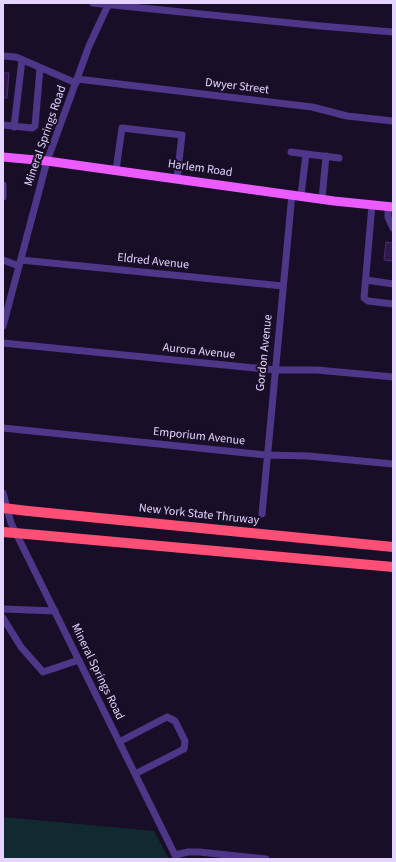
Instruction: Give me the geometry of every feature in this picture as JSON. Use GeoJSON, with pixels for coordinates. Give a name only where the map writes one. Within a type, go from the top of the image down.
{"type":"FeatureCollection","features":[{"type":"Feature","properties":{"kind":"highway","name":"New York State Thruway"},"geometry":{"type":"LineString","coordinates":[[3,508],[393,547]]}},
{"type":"Feature","properties":{"kind":"highway"},"geometry":{"type":"LineString","coordinates":[[3,532],[393,567]]}},
{"type":"Feature","properties":{"kind":"main road","name":"Harlem Road"},"geometry":{"type":"LineString","coordinates":[[3,157],[47,161],[177,178],[322,199],[391,206]]}},
{"type":"Feature","properties":{"kind":"street"},"geometry":{"type":"LineString","coordinates":[[93,3],[393,32]]}},
{"type":"Feature","properties":{"kind":"street","name":"Mineral Springs Road"},"geometry":{"type":"LineString","coordinates":[[3,325],[6,299],[20,263],[47,161],[89,46],[108,4]]}},
{"type":"Feature","properties":{"kind":"street","name":"Dwyer Street"},"geometry":{"type":"LineString","coordinates":[[3,56],[16,57],[40,68],[76,81],[312,107],[347,116],[393,121]]}},
{"type":"Feature","properties":{"kind":"street"},"geometry":{"type":"LineString","coordinates":[[14,127],[22,60]]}},
{"type":"Feature","properties":{"kind":"street"},"geometry":{"type":"LineString","coordinates":[[3,125],[32,128],[35,126],[40,68]]}},
{"type":"Feature","properties":{"kind":"street"},"geometry":{"type":"LineString","coordinates":[[116,170],[122,128],[182,135],[177,178]]}},
{"type":"Feature","properties":{"kind":"street"},"geometry":{"type":"LineString","coordinates":[[291,152],[339,158]]}},
{"type":"Feature","properties":{"kind":"street","name":"Gordon Avenue"},"geometry":{"type":"LineString","coordinates":[[262,514],[266,455],[283,286],[296,195],[306,154]]}},
{"type":"Feature","properties":{"kind":"street"},"geometry":{"type":"LineString","coordinates":[[322,199],[326,156]]}},
{"type":"Feature","properties":{"kind":"street"},"geometry":{"type":"LineString","coordinates":[[3,185],[3,197]]}},
{"type":"Feature","properties":{"kind":"street"},"geometry":{"type":"LineString","coordinates":[[372,205],[364,298],[368,301],[393,304]]}},
{"type":"Feature","properties":{"kind":"street"},"geometry":{"type":"LineString","coordinates":[[391,206],[388,217],[393,228]]}},
{"type":"Feature","properties":{"kind":"street","name":"Eldred Avenue"},"geometry":{"type":"LineString","coordinates":[[3,260],[20,263],[283,286]]}},
{"type":"Feature","properties":{"kind":"street"},"geometry":{"type":"LineString","coordinates":[[366,280],[393,284]]}},
{"type":"Feature","properties":{"kind":"street","name":"Aurora Avenue"},"geometry":{"type":"LineString","coordinates":[[3,343],[275,370],[318,370],[393,377]]}},
{"type":"Feature","properties":{"kind":"street","name":"Emporium Avenue"},"geometry":{"type":"LineString","coordinates":[[3,428],[266,455],[308,456],[393,464]]}},
{"type":"Feature","properties":{"kind":"street","name":"Mineral Springs Road"},"geometry":{"type":"LineString","coordinates":[[3,493],[11,523],[176,857]]}},
{"type":"Feature","properties":{"kind":"street"},"geometry":{"type":"LineString","coordinates":[[3,608],[55,611]]}},
{"type":"Feature","properties":{"kind":"street"},"geometry":{"type":"LineString","coordinates":[[3,618],[22,647],[43,672],[79,660]]}},
{"type":"Feature","properties":{"kind":"street"},"geometry":{"type":"LineString","coordinates":[[119,742],[167,717],[175,721],[179,728],[185,741],[184,749],[135,774]]}},
{"type":"Feature","properties":{"kind":"street"},"geometry":{"type":"LineString","coordinates":[[176,857],[188,852],[199,852],[266,859]]}},
{"type":"Feature","properties":{"kind":"shaded area"},"geometry":{"type":"Polygon","coordinates":[[[3,817],[154,831],[169,859],[3,859],[3,817]]]}},
{"type":"Feature","properties":{"kind":"building"},"geometry":{"type":"Polygon","coordinates":[[[3,73],[9,73],[7,98],[3,98],[3,73]]]}},
{"type":"Feature","properties":{"kind":"building"},"geometry":{"type":"Polygon","coordinates":[[[386,242],[393,243],[393,261],[384,260],[386,242]]]}}]}
